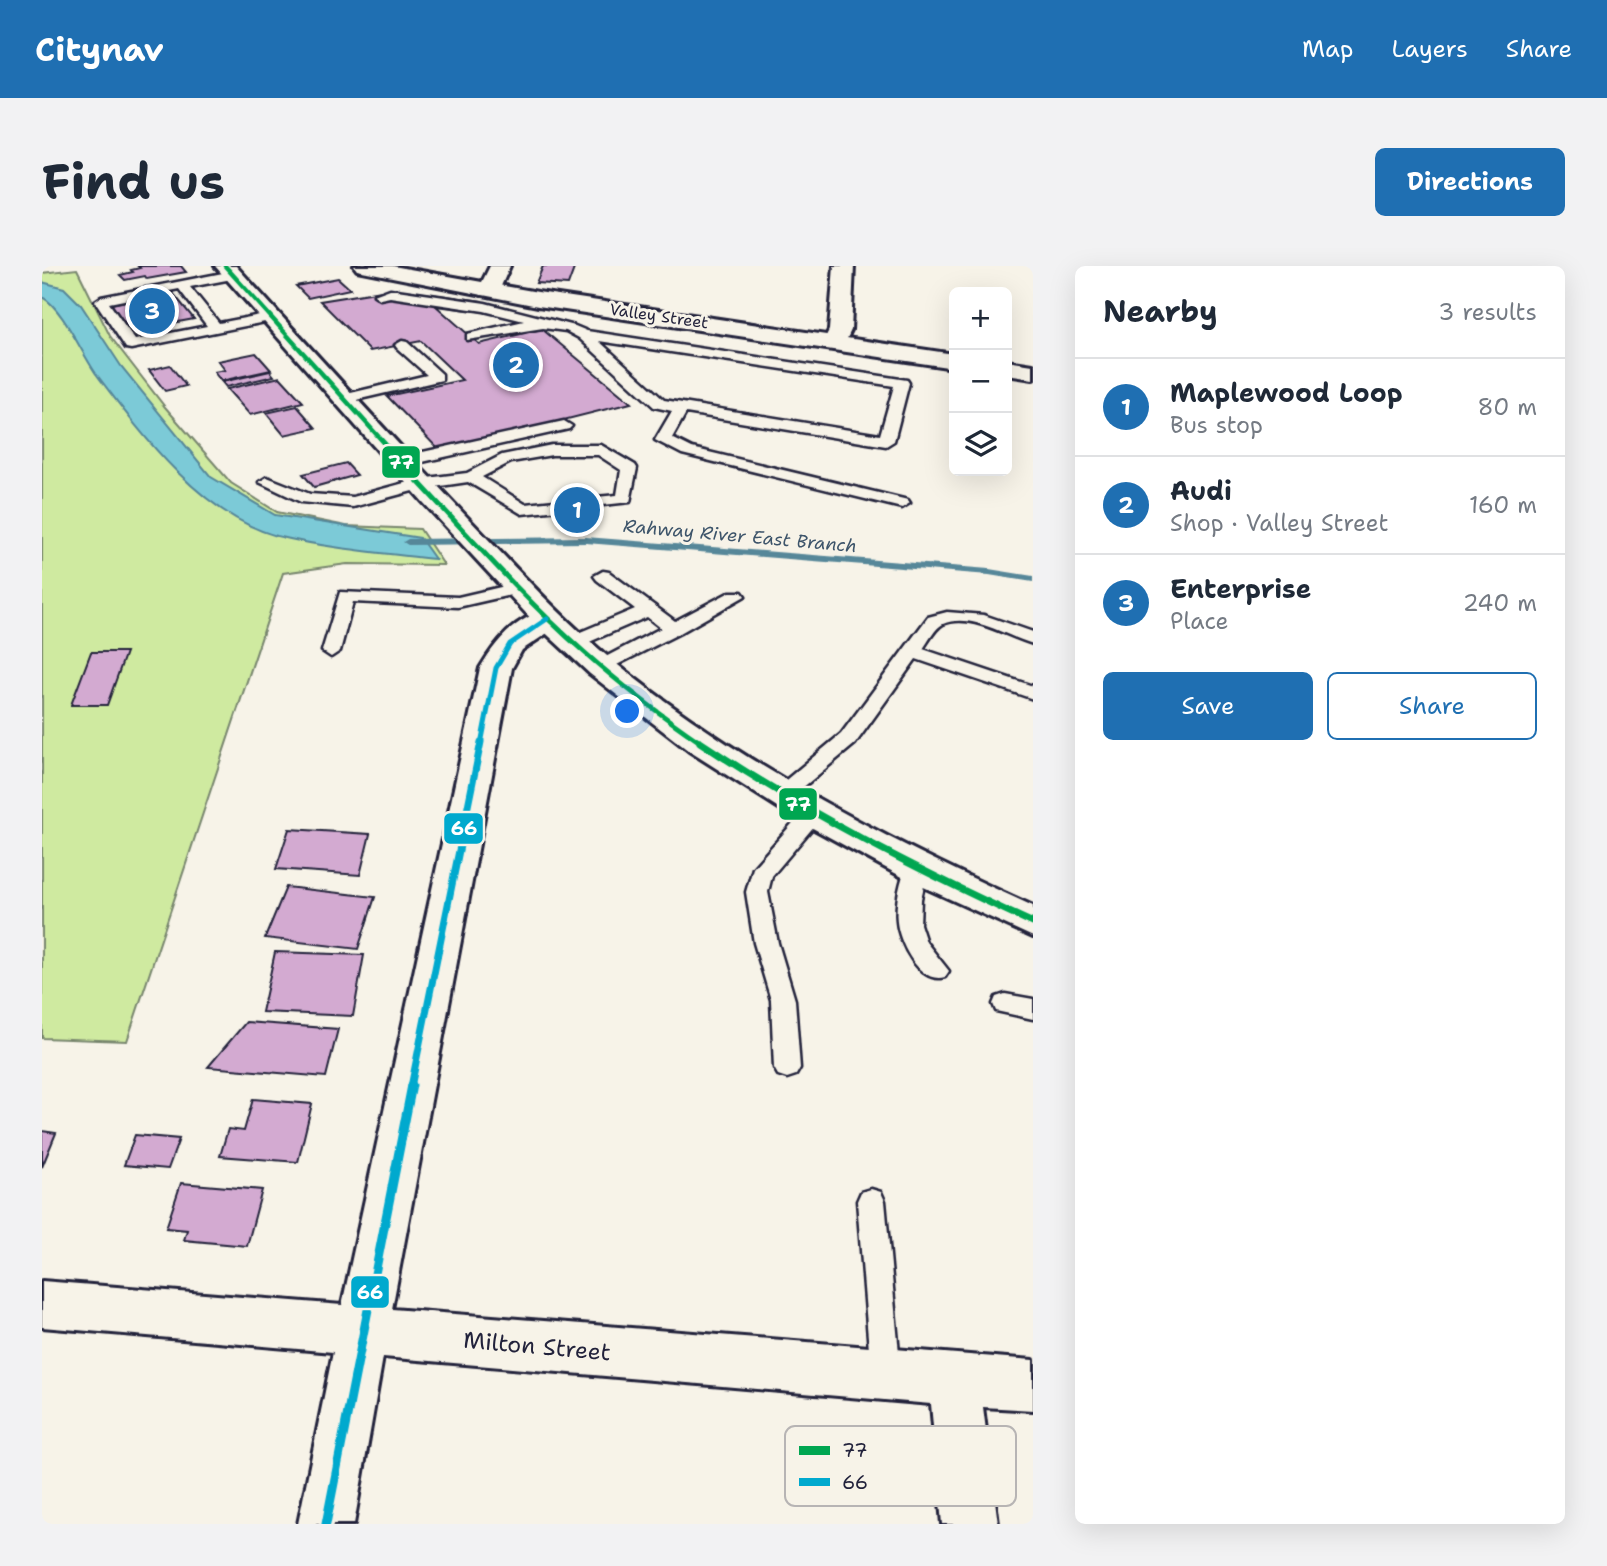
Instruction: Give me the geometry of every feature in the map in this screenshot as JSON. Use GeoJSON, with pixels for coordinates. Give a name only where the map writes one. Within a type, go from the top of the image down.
{"type":"FeatureCollection","features":[{"type":"Feature","properties":{"kind":"main road","name":"Valley Street"},"geometry":{"type":"LineString","coordinates":[[364,266],[586,306],[949,360]]}},
{"type":"Feature","properties":{"kind":"main road"},"geometry":{"type":"LineString","coordinates":[[489,290],[499,266]]}},
{"type":"Feature","properties":{"kind":"main road"},"geometry":{"type":"LineString","coordinates":[[835,342],[840,330],[844,266]]}},
{"type":"Feature","properties":{"kind":"main road"},"geometry":{"type":"LineString","coordinates":[[229,270],[419,484],[509,579],[601,667],[654,709],[782,794],[917,868],[1033,923]]}},
{"type":"Feature","properties":{"kind":"main road"},"geometry":{"type":"LineString","coordinates":[[1012,369],[1033,372]]}},
{"type":"Feature","properties":{"kind":"main road"},"geometry":{"type":"LineString","coordinates":[[326,1524],[496,668],[510,644],[560,630]]}},
{"type":"Feature","properties":{"kind":"main road","name":"Milton Street"},"geometry":{"type":"LineString","coordinates":[[42,1304],[1033,1385]]}},
{"type":"Feature","properties":{"kind":"main road"},"geometry":{"type":"LineString","coordinates":[[956,1378],[958,1426]]}},
{"type":"Feature","properties":{"kind":"main road"},"geometry":{"type":"LineString","coordinates":[[968,1506],[970,1524]]}},
{"type":"Feature","properties":{"kind":"lane"},"geometry":{"type":"LineString","coordinates":[[229,270],[182,285],[101,301],[131,345],[270,317]]}},
{"type":"Feature","properties":{"kind":"lane"},"geometry":{"type":"LineString","coordinates":[[182,285],[216,328]]}},
{"type":"Feature","properties":{"kind":"lane"},"geometry":{"type":"LineString","coordinates":[[380,295],[390,293],[485,307],[577,331],[902,383],[886,441],[659,404],[577,331]]}},
{"type":"Feature","properties":{"kind":"lane"},"geometry":{"type":"LineString","coordinates":[[577,331],[586,306]]}},
{"type":"Feature","properties":{"kind":"lane"},"geometry":{"type":"LineString","coordinates":[[472,337],[540,322]]}},
{"type":"Feature","properties":{"kind":"lane"},"geometry":{"type":"LineString","coordinates":[[822,370],[835,342]]}},
{"type":"Feature","properties":{"kind":"lane"},"geometry":{"type":"LineString","coordinates":[[338,393],[437,377],[406,348],[428,348]]}},
{"type":"Feature","properties":{"kind":"lane"},"geometry":{"type":"LineString","coordinates":[[338,393],[425,365]]}},
{"type":"Feature","properties":{"kind":"lane"},"geometry":{"type":"LineString","coordinates":[[681,408],[663,440],[687,451],[902,503]]}},
{"type":"Feature","properties":{"kind":"lane"},"geometry":{"type":"LineString","coordinates":[[400,462],[564,426]]}},
{"type":"Feature","properties":{"kind":"lane"},"geometry":{"type":"LineString","coordinates":[[268,482],[307,499],[353,502],[419,484],[471,477],[507,458],[552,450],[601,450],[629,468],[624,499],[522,509],[471,477]]}},
{"type":"Feature","properties":{"kind":"lane"},"geometry":{"type":"LineString","coordinates":[[603,576],[674,629]]}},
{"type":"Feature","properties":{"kind":"lane"},"geometry":{"type":"LineString","coordinates":[[331,651],[346,596],[458,602],[509,579]]}},
{"type":"Feature","properties":{"kind":"lane"},"geometry":{"type":"LineString","coordinates":[[601,667],[736,596]]}},
{"type":"Feature","properties":{"kind":"lane"},"geometry":{"type":"LineString","coordinates":[[560,630],[648,610]]}},
{"type":"Feature","properties":{"kind":"lane"},"geometry":{"type":"LineString","coordinates":[[782,794],[848,739],[934,621],[948,616],[968,616],[1033,638]]}},
{"type":"Feature","properties":{"kind":"lane"},"geometry":{"type":"LineString","coordinates":[[912,652],[1033,693]]}},
{"type":"Feature","properties":{"kind":"lane"},"geometry":{"type":"LineString","coordinates":[[788,1068],[783,1000],[766,943],[757,892],[761,874],[815,812]]}},
{"type":"Feature","properties":{"kind":"lane"},"geometry":{"type":"LineString","coordinates":[[917,868],[906,909],[908,928],[922,957],[937,971]]}},
{"type":"Feature","properties":{"kind":"lane"},"geometry":{"type":"LineString","coordinates":[[1005,1004],[1033,1009]]}},
{"type":"Feature","properties":{"kind":"lane"},"geometry":{"type":"LineString","coordinates":[[871,1201],[886,1375]]}},
{"type":"Feature","properties":{"kind":"green space"},"geometry":{"type":"Polygon","coordinates":[[[77,269],[110,336],[165,407],[231,483],[277,512],[346,526],[420,529],[444,565],[347,564],[283,573],[127,1041],[42,1038],[42,273],[77,269]]]}},
{"type":"Feature","properties":{"kind":"water"},"geometry":{"type":"Polygon","coordinates":[[[42,282],[64,288],[81,305],[121,366],[211,477],[275,515],[420,538],[435,559],[336,547],[277,536],[249,526],[223,510],[175,470],[133,423],[97,375],[57,311],[42,297],[42,282]]]}},
{"type":"Feature","properties":{"kind":"building"},"geometry":{"type":"Polygon","coordinates":[[[138,266],[181,266],[186,272],[125,280],[120,275],[133,272],[131,270],[140,268],[138,266]]]}},
{"type":"Feature","properties":{"kind":"building"},"geometry":{"type":"Polygon","coordinates":[[[543,266],[575,266],[568,285],[536,283],[543,266]]]}},
{"type":"Feature","properties":{"kind":"building"},"geometry":{"type":"Polygon","coordinates":[[[338,278],[350,289],[308,298],[296,286],[338,278]]]}},
{"type":"Feature","properties":{"kind":"building"},"geometry":{"type":"Polygon","coordinates":[[[394,289],[482,301],[486,312],[436,306],[479,344],[542,329],[631,403],[440,451],[387,396],[462,380],[421,341],[370,351],[320,301],[394,289]]]}},
{"type":"Feature","properties":{"kind":"building"},"geometry":{"type":"Polygon","coordinates":[[[172,292],[194,319],[130,331],[110,304],[172,292]]]}},
{"type":"Feature","properties":{"kind":"building"},"geometry":{"type":"Polygon","coordinates":[[[256,353],[271,370],[221,381],[214,372],[225,370],[218,361],[256,353]]]}},
{"type":"Feature","properties":{"kind":"building"},"geometry":{"type":"Polygon","coordinates":[[[170,365],[186,386],[165,391],[149,370],[170,365]]]}},
{"type":"Feature","properties":{"kind":"building"},"geometry":{"type":"Polygon","coordinates":[[[270,371],[274,376],[226,387],[222,382],[270,371]]]}},
{"type":"Feature","properties":{"kind":"building"},"geometry":{"type":"Polygon","coordinates":[[[280,377],[303,402],[250,415],[227,389],[280,377]]]}},
{"type":"Feature","properties":{"kind":"building"},"geometry":{"type":"Polygon","coordinates":[[[297,406],[316,428],[284,435],[266,413],[297,406]]]}},
{"type":"Feature","properties":{"kind":"building"},"geometry":{"type":"Polygon","coordinates":[[[346,463],[357,475],[314,487],[303,474],[346,463]]]}},
{"type":"Feature","properties":{"kind":"building"},"geometry":{"type":"Polygon","coordinates":[[[91,652],[126,652],[107,705],[71,705],[91,652]]]}},
{"type":"Feature","properties":{"kind":"building"},"geometry":{"type":"Polygon","coordinates":[[[289,829],[370,834],[360,875],[276,869],[289,829]]]}},
{"type":"Feature","properties":{"kind":"building"},"geometry":{"type":"Polygon","coordinates":[[[286,887],[375,897],[358,949],[265,938],[286,887]]]}},
{"type":"Feature","properties":{"kind":"building"},"geometry":{"type":"Polygon","coordinates":[[[275,952],[364,955],[353,1016],[262,1012],[275,952]]]}},
{"type":"Feature","properties":{"kind":"building"},"geometry":{"type":"Polygon","coordinates":[[[246,1022],[338,1029],[326,1077],[208,1067],[246,1022]]]}},
{"type":"Feature","properties":{"kind":"building"},"geometry":{"type":"Polygon","coordinates":[[[253,1099],[312,1104],[298,1162],[220,1156],[228,1129],[244,1131],[253,1099]]]}},
{"type":"Feature","properties":{"kind":"building"},"geometry":{"type":"Polygon","coordinates":[[[42,1131],[56,1133],[42,1167],[42,1131]]]}},
{"type":"Feature","properties":{"kind":"building"},"geometry":{"type":"Polygon","coordinates":[[[135,1135],[179,1139],[168,1169],[124,1165],[135,1135]]]}},
{"type":"Feature","properties":{"kind":"building"},"geometry":{"type":"Polygon","coordinates":[[[181,1183],[262,1190],[247,1246],[184,1240],[187,1230],[166,1228],[181,1183]]]}},
{"type":"Feature","properties":{"kind":"waterway","name":"Rahway River East Branch"},"geometry":{"type":"LineString","coordinates":[[408,542],[586,540],[989,572],[1033,579]]}},
{"type":"Feature","properties":{"kind":"transit line","name":"77"},"geometry":{"type":"LineString","coordinates":[[225,266],[463,529],[547,617],[601,667],[650,706],[754,778],[864,840],[1033,923]]}},
{"type":"Feature","properties":{"kind":"transit line","name":"66"},"geometry":{"type":"LineString","coordinates":[[326,1524],[496,668],[510,644],[547,619]]}},
{"type":"Feature","properties":{"kind":"place","name":"Enterprise"},"geometry":{"type":"Point","coordinates":[152,311]}},
{"type":"Feature","properties":{"kind":"place","name":"Audi"},"geometry":{"type":"Point","coordinates":[516,365]}},
{"type":"Feature","properties":{"kind":"place","name":"Maplewood Loop"},"geometry":{"type":"Point","coordinates":[577,510]}}]}
